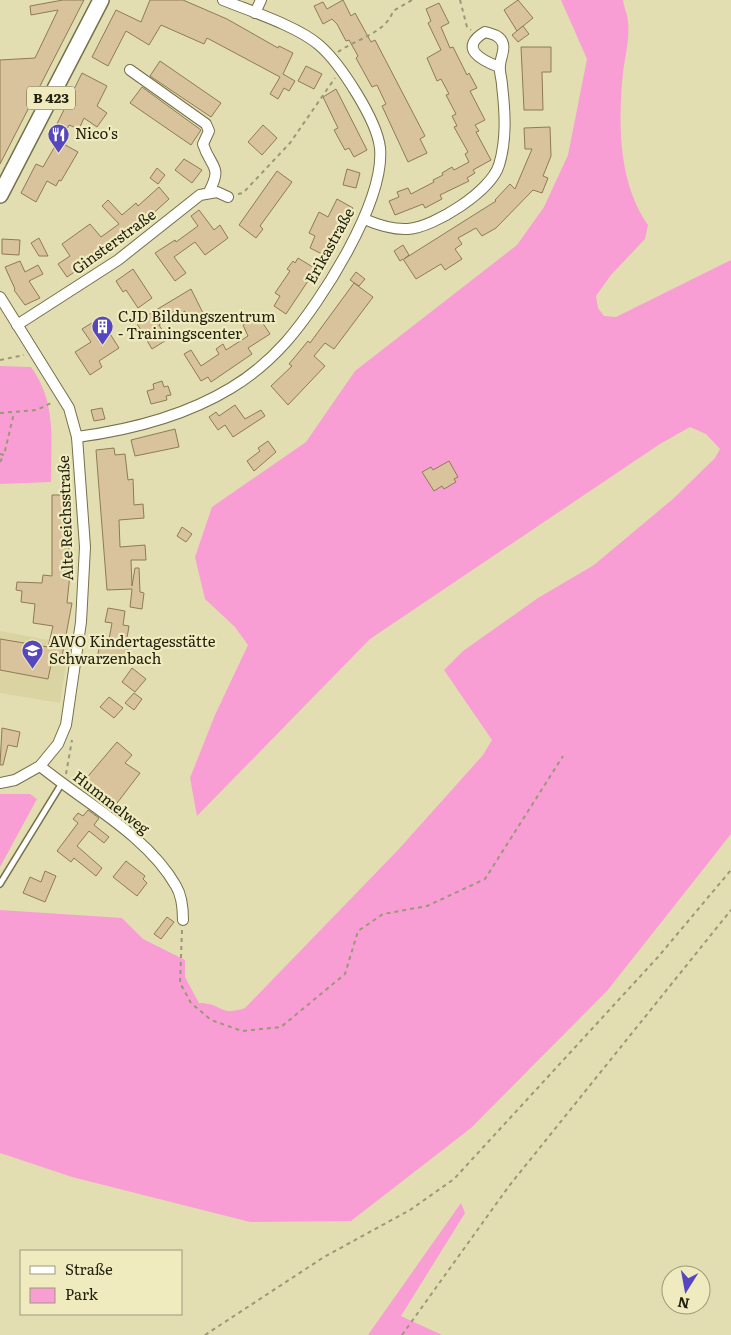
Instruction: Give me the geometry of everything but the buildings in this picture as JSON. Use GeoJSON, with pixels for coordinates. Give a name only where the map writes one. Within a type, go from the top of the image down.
{"type":"FeatureCollection","features":[{"type":"Feature","properties":{"kind":"main road","name":"B 423"},"geometry":{"type":"LineString","coordinates":[[0,195],[101,0]]}},
{"type":"Feature","properties":{"kind":"street","name":"Erikastraße"},"geometry":{"type":"LineString","coordinates":[[77,437],[140,425],[198,406],[232,388],[261,366],[286,342],[310,311],[364,220],[375,192],[380,166],[380,146],[372,125],[331,56],[317,43],[297,31],[223,0]]}},
{"type":"Feature","properties":{"kind":"street"},"geometry":{"type":"LineString","coordinates":[[255,13],[261,0]]}},
{"type":"Feature","properties":{"kind":"street"},"geometry":{"type":"LineString","coordinates":[[364,220],[392,228],[409,229],[428,225],[474,196],[491,181],[499,167],[505,132],[500,67],[503,42],[496,34],[485,32],[477,37],[473,44],[474,53],[479,59],[500,67]]}},
{"type":"Feature","properties":{"kind":"street"},"geometry":{"type":"LineString","coordinates":[[130,70],[206,124],[209,131],[203,144],[206,155],[215,168],[217,177],[209,192],[217,192],[228,198]]}},
{"type":"Feature","properties":{"kind":"street","name":"Ginsterstraße"},"geometry":{"type":"LineString","coordinates":[[17,325],[118,260],[200,195],[209,192]]}},
{"type":"Feature","properties":{"kind":"street","name":"Alte Reichsstraße"},"geometry":{"type":"LineString","coordinates":[[0,297],[69,408],[77,437],[85,547],[84,582],[73,688],[66,725],[58,744],[40,766],[15,780],[0,783]]}},
{"type":"Feature","properties":{"kind":"street","name":"Hummelweg"},"geometry":{"type":"LineString","coordinates":[[40,766],[114,821],[142,846],[177,887],[182,902],[183,920]]}},
{"type":"Feature","properties":{"kind":"lane"},"geometry":{"type":"LineString","coordinates":[[0,884],[62,783]]}},
{"type":"Feature","properties":{"kind":"path"},"geometry":{"type":"LineString","coordinates":[[331,56],[382,27],[390,18],[393,10],[412,0]]}},
{"type":"Feature","properties":{"kind":"path"},"geometry":{"type":"LineString","coordinates":[[460,0],[467,27],[477,37]]}},
{"type":"Feature","properties":{"kind":"path"},"geometry":{"type":"LineString","coordinates":[[228,198],[243,193],[290,142],[341,70]]}},
{"type":"Feature","properties":{"kind":"path"},"geometry":{"type":"LineString","coordinates":[[0,360],[16,358],[34,352]]}},
{"type":"Feature","properties":{"kind":"path"},"geometry":{"type":"LineString","coordinates":[[0,412],[37,410],[63,396]]}},
{"type":"Feature","properties":{"kind":"path"},"geometry":{"type":"LineString","coordinates":[[0,462],[4,455],[14,412]]}},
{"type":"Feature","properties":{"kind":"path"},"geometry":{"type":"LineString","coordinates":[[0,454],[4,455]]}},
{"type":"Feature","properties":{"kind":"path"},"geometry":{"type":"LineString","coordinates":[[62,783],[66,774],[73,736],[66,725]]}},
{"type":"Feature","properties":{"kind":"path"},"geometry":{"type":"LineString","coordinates":[[183,920],[180,983],[191,1003],[211,1020],[242,1031],[281,1027],[345,974],[358,931],[383,914],[427,906],[486,879],[563,756]]}},
{"type":"Feature","properties":{"kind":"path"},"geometry":{"type":"LineString","coordinates":[[205,1335],[317,1262],[410,1210],[454,1180],[658,957],[731,870]]}},
{"type":"Feature","properties":{"kind":"path"},"geometry":{"type":"LineString","coordinates":[[402,1335],[509,1186],[731,910]]}},
{"type":"Feature","properties":{"kind":"shaded area","name":"AWO Kindertagesstätte Schwarzenbach"},"geometry":{"type":"Polygon","coordinates":[[[0,631],[69,644],[60,703],[0,693],[0,631]]]}},
{"type":"Feature","properties":{"kind":"green space"},"geometry":{"type":"Polygon","coordinates":[[[561,0],[623,0],[628,19],[627,47],[621,91],[622,152],[631,190],[638,208],[648,225],[645,239],[611,275],[596,296],[598,308],[604,316],[616,317],[731,260],[731,834],[607,991],[471,1128],[351,1221],[250,1222],[72,1177],[0,1153],[0,910],[122,918],[143,939],[185,960],[185,977],[199,1003],[213,1005],[230,1011],[245,1008],[398,850],[483,755],[492,740],[444,670],[463,651],[538,598],[594,565],[674,498],[715,458],[720,449],[706,434],[690,427],[660,444],[370,639],[197,816],[190,778],[215,715],[248,645],[235,627],[205,599],[195,557],[212,507],[306,442],[355,371],[517,245],[544,207],[568,155],[587,59],[561,0]]]}},
{"type":"Feature","properties":{"kind":"green space"},"geometry":{"type":"Polygon","coordinates":[[[0,366],[31,367],[45,394],[49,408],[52,437],[51,482],[0,484],[0,366]]]}},
{"type":"Feature","properties":{"kind":"green space"},"geometry":{"type":"Polygon","coordinates":[[[0,794],[30,794],[37,799],[0,867],[0,794]]]}},
{"type":"Feature","properties":{"kind":"green space"},"geometry":{"type":"Polygon","coordinates":[[[461,1203],[465,1213],[401,1316],[442,1335],[368,1335],[461,1203]]]}},
{"type":"Feature","properties":{"kind":"place","name":"Nico's"},"geometry":{"type":"Point","coordinates":[59,153]}},
{"type":"Feature","properties":{"kind":"place","name":"CJD Bildungszentrum - Trainingscenter"},"geometry":{"type":"Point","coordinates":[102,345]}},
{"type":"Feature","properties":{"kind":"place","name":"AWO Kindertagesstätte Schwarzenbach"},"geometry":{"type":"Point","coordinates":[33,670]}}]}
